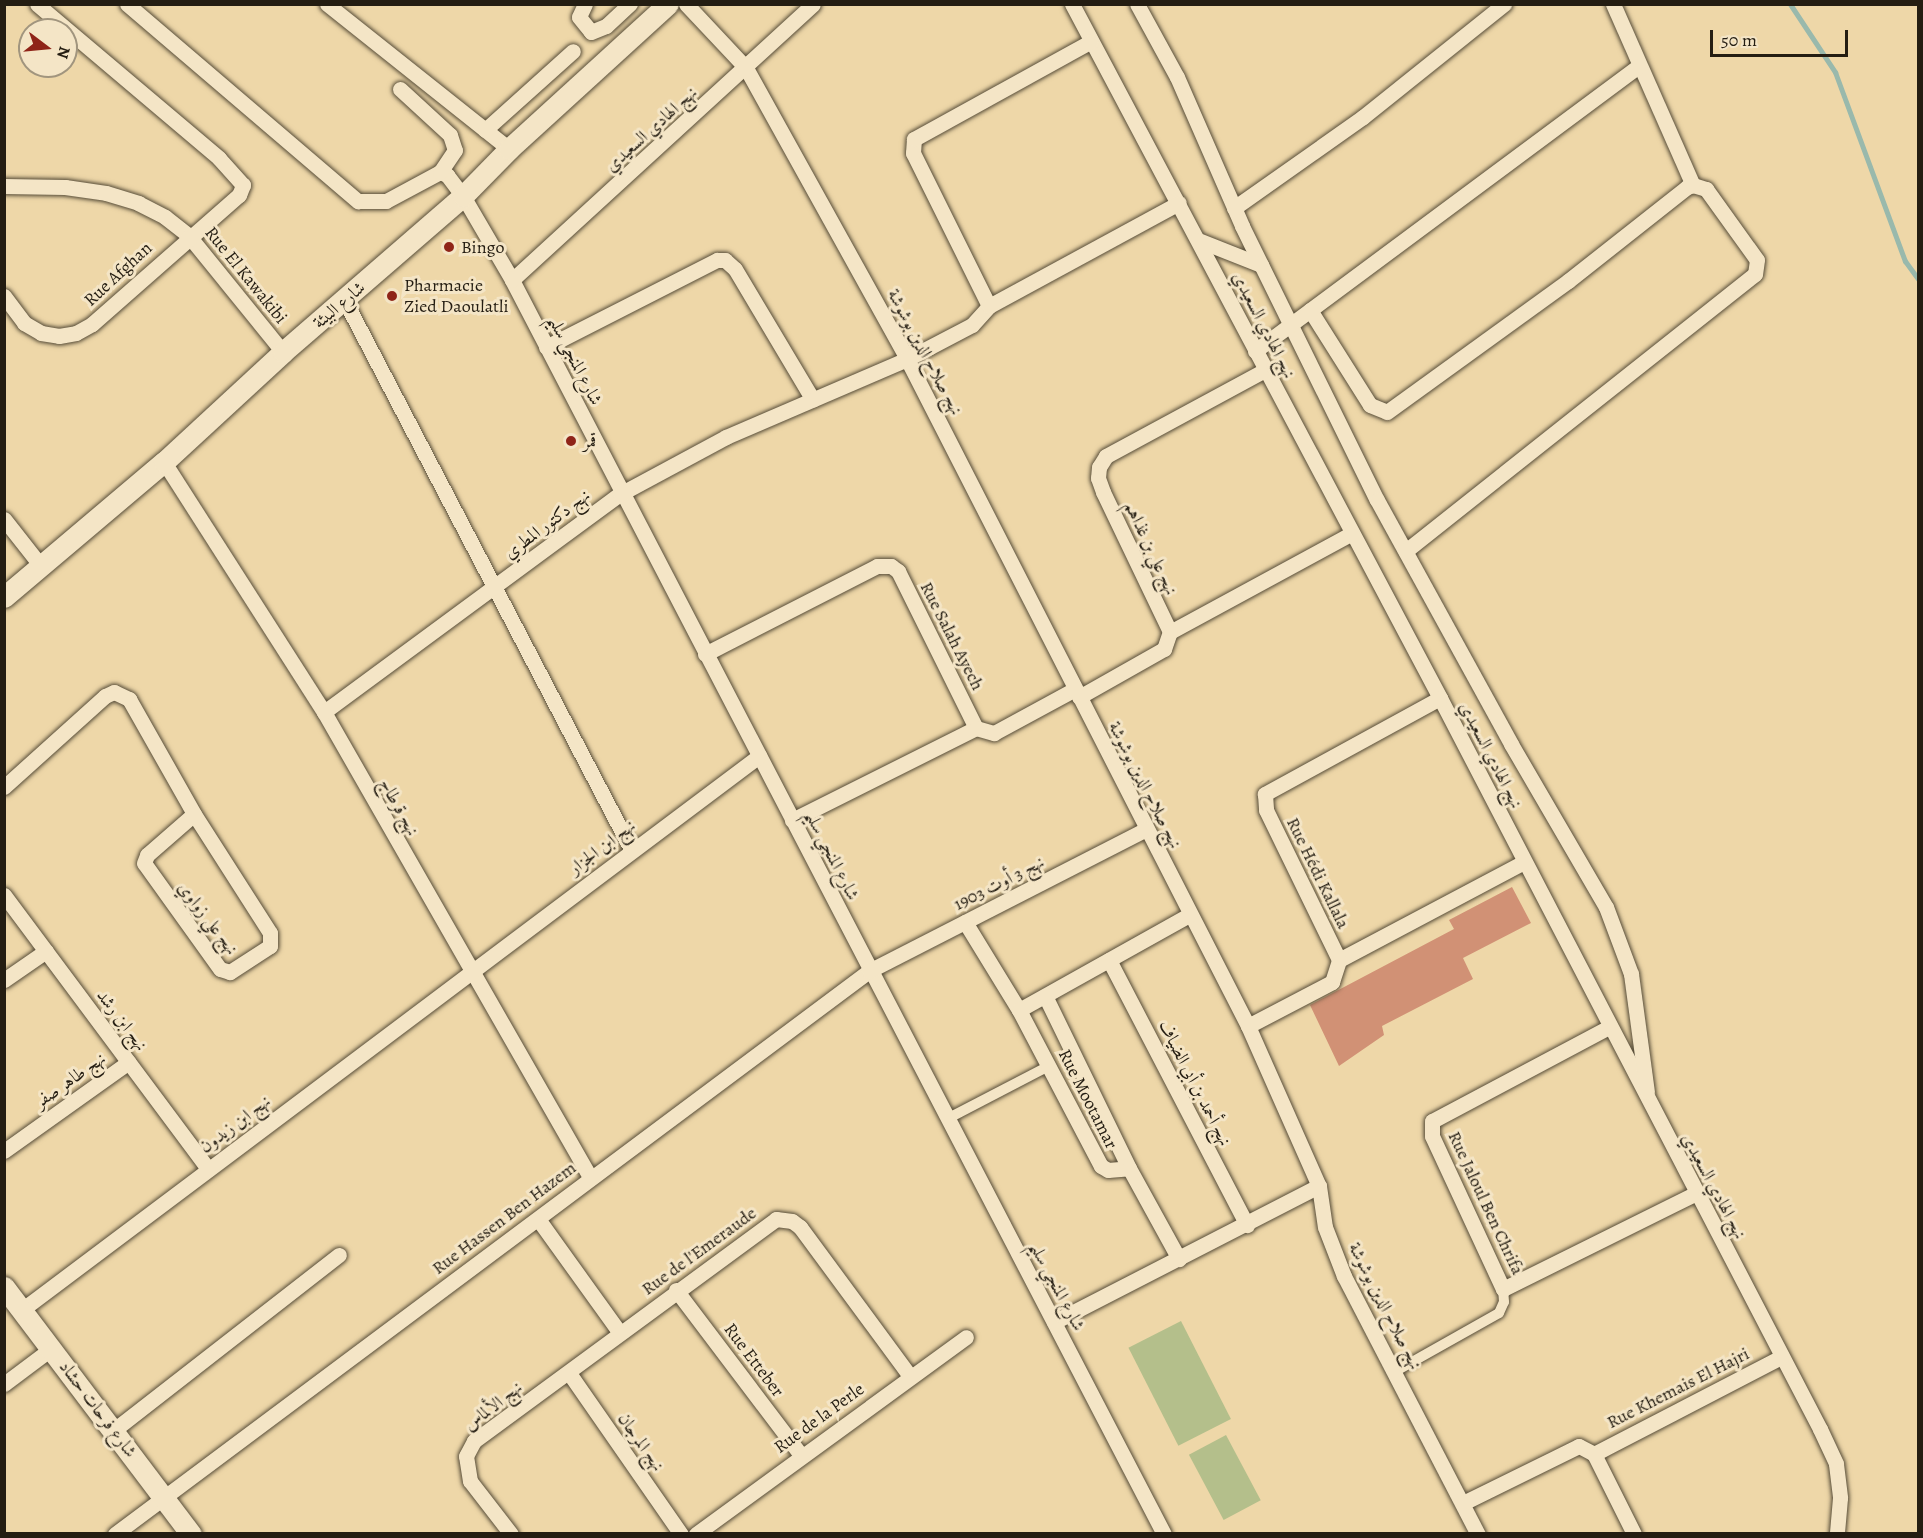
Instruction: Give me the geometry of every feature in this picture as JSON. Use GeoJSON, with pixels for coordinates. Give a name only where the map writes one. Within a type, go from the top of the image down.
{"type":"FeatureCollection","features":[{"type":"Feature","properties":{"kind":"main road","name":"شارع البيئة"},"geometry":{"type":"LineString","coordinates":[[4,597],[164,462],[283,352],[345,301],[463,196],[509,149],[668,4]]}},
{"type":"Feature","properties":{"kind":"main road","name":"شارع فرحات حشاد"},"geometry":{"type":"LineString","coordinates":[[4,1287],[23,1309],[191,1533]]}},
{"type":"Feature","properties":{"kind":"street","name":"Rue Afghan"},"geometry":{"type":"LineString","coordinates":[[4,296],[24,323],[41,333],[59,336],[76,333],[92,324],[189,236],[239,195],[243,185],[241,179],[37,4]]}},
{"type":"Feature","properties":{"kind":"street"},"geometry":{"type":"LineString","coordinates":[[127,4],[358,201],[386,201],[440,172],[453,156],[454,145],[450,135],[400,88]]}},
{"type":"Feature","properties":{"kind":"street"},"geometry":{"type":"LineString","coordinates":[[327,4],[509,149]]}},
{"type":"Feature","properties":{"kind":"street"},"geometry":{"type":"LineString","coordinates":[[585,4],[579,18],[591,32],[606,26],[630,4]]}},
{"type":"Feature","properties":{"kind":"street","name":"نهج صلاح الدين بوشوشة"},"geometry":{"type":"LineString","coordinates":[[687,4],[746,68],[907,358],[1189,915],[1248,1026],[1319,1186],[1325,1227],[1344,1276],[1396,1371],[1478,1533]]}},
{"type":"Feature","properties":{"kind":"street","name":"نهج الهادي السعيدي"},"geometry":{"type":"LineString","coordinates":[[512,280],[746,68],[813,4]]}},
{"type":"Feature","properties":{"kind":"street","name":"نهج الهادي السعيدي"},"geometry":{"type":"LineString","coordinates":[[1072,4],[1090,42],[1179,203],[1265,370],[1440,698],[1836,1464],[1840,1498],[1837,1533]]}},
{"type":"Feature","properties":{"kind":"street"},"geometry":{"type":"LineString","coordinates":[[1137,4],[1177,77],[1261,265],[1405,551],[1606,907],[1631,974],[1648,1102]]}},
{"type":"Feature","properties":{"kind":"street"},"geometry":{"type":"LineString","coordinates":[[1234,208],[1363,117],[1504,4]]}},
{"type":"Feature","properties":{"kind":"street"},"geometry":{"type":"LineString","coordinates":[[1405,551],[1755,274],[1757,260],[1706,189],[1693,185],[1638,67],[1613,4]]}},
{"type":"Feature","properties":{"kind":"street"},"geometry":{"type":"LineString","coordinates":[[989,306],[913,153],[914,139],[1090,42]]}},
{"type":"Feature","properties":{"kind":"street"},"geometry":{"type":"LineString","coordinates":[[486,130],[573,51]]}},
{"type":"Feature","properties":{"kind":"street"},"geometry":{"type":"LineString","coordinates":[[1255,351],[1638,67]]}},
{"type":"Feature","properties":{"kind":"street","name":"شارع المنجي سليم"},"geometry":{"type":"LineString","coordinates":[[440,172],[447,175],[463,196],[512,280],[620,494],[1164,1533]]}},
{"type":"Feature","properties":{"kind":"street"},"geometry":{"type":"LineString","coordinates":[[1310,310],[1370,405],[1387,412],[1693,185]]}},
{"type":"Feature","properties":{"kind":"street","name":"Rue El Kawakibi"},"geometry":{"type":"LineString","coordinates":[[4,186],[65,187],[106,193],[138,203],[189,236],[283,352]]}},
{"type":"Feature","properties":{"kind":"street","name":"نهج دكتور المطري"},"geometry":{"type":"LineString","coordinates":[[324,712],[620,494],[726,437],[907,358],[972,326],[989,306],[1179,203]]}},
{"type":"Feature","properties":{"kind":"street"},"geometry":{"type":"LineString","coordinates":[[1198,240],[1261,265]]}},
{"type":"Feature","properties":{"kind":"street"},"geometry":{"type":"LineString","coordinates":[[546,347],[717,260],[725,260],[735,269],[813,400]]}},
{"type":"Feature","properties":{"kind":"street"},"geometry":{"type":"LineString","coordinates":[[345,301],[631,849]]}},
{"type":"Feature","properties":{"kind":"street","name":"نهج علي بن غذاهم"},"geometry":{"type":"LineString","coordinates":[[1170,632],[1103,492],[1098,478],[1099,467],[1106,456],[1265,370]]}},
{"type":"Feature","properties":{"kind":"street","name":"نهج قرطاج"},"geometry":{"type":"LineString","coordinates":[[164,462],[324,712],[591,1177]]}},
{"type":"Feature","properties":{"kind":"street"},"geometry":{"type":"LineString","coordinates":[[4,519],[41,566]]}},
{"type":"Feature","properties":{"kind":"street"},"geometry":{"type":"LineString","coordinates":[[792,820],[976,728],[994,733],[1164,649],[1170,632],[1352,533]]}},
{"type":"Feature","properties":{"kind":"street","name":"Rue Salah Ayech"},"geometry":{"type":"LineString","coordinates":[[705,654],[877,566],[891,566],[898,571],[976,728]]}},
{"type":"Feature","properties":{"kind":"street","name":"نهج علي زواوي"},"geometry":{"type":"LineString","coordinates":[[4,787],[114,692],[129,699],[194,814],[270,933],[270,946],[230,972],[220,969],[144,863],[147,855],[194,814]]}},
{"type":"Feature","properties":{"kind":"street","name":"Rue Hédi Kallala"},"geometry":{"type":"LineString","coordinates":[[1440,698],[1265,794],[1266,810],[1339,960],[1524,862]]}},
{"type":"Feature","properties":{"kind":"street","name":"نهج ابن الجزار"},"geometry":{"type":"LineString","coordinates":[[471,971],[631,849],[759,756]]}},
{"type":"Feature","properties":{"kind":"street","name":"نهج 3 أوت 1903"},"geometry":{"type":"LineString","coordinates":[[869,971],[1146,829]]}},
{"type":"Feature","properties":{"kind":"street","name":"نهج ابن رشد"},"geometry":{"type":"LineString","coordinates":[[4,896],[208,1169]]}},
{"type":"Feature","properties":{"kind":"street"},"geometry":{"type":"LineString","coordinates":[[1019,1010],[1189,915]]}},
{"type":"Feature","properties":{"kind":"street","name":"Rue Mootamar"},"geometry":{"type":"LineString","coordinates":[[965,922],[1019,1010],[1101,1166],[1108,1170],[1130,1168],[1045,996]]}},
{"type":"Feature","properties":{"kind":"street"},"geometry":{"type":"LineString","coordinates":[[4,980],[46,951]]}},
{"type":"Feature","properties":{"kind":"street","name":"نهج أحمد بن أبي الضياف"},"geometry":{"type":"LineString","coordinates":[[1109,960],[1247,1225]]}},
{"type":"Feature","properties":{"kind":"street"},"geometry":{"type":"LineString","coordinates":[[1248,1026],[1332,982],[1339,960]]}},
{"type":"Feature","properties":{"kind":"street","name":"نهج ابن زيدون"},"geometry":{"type":"LineString","coordinates":[[23,1309],[471,971]]}},
{"type":"Feature","properties":{"kind":"street","name":"Rue Hassen Ben Hazem"},"geometry":{"type":"LineString","coordinates":[[115,1533],[869,971]]}},
{"type":"Feature","properties":{"kind":"street","name":"Rue Jaloul Ben Chrifa"},"geometry":{"type":"LineString","coordinates":[[1609,1027],[1432,1121],[1432,1136],[1503,1289],[1695,1193]]}},
{"type":"Feature","properties":{"kind":"street","name":"نهج طاهر صفر"},"geometry":{"type":"LineString","coordinates":[[4,1151],[129,1062]]}},
{"type":"Feature","properties":{"kind":"street"},"geometry":{"type":"LineString","coordinates":[[947,1119],[1049,1066]]}},
{"type":"Feature","properties":{"kind":"street"},"geometry":{"type":"LineString","coordinates":[[1130,1168],[1179,1259]]}},
{"type":"Feature","properties":{"kind":"street"},"geometry":{"type":"LineString","coordinates":[[1054,1322],[1247,1225],[1319,1186]]}},
{"type":"Feature","properties":{"kind":"street"},"geometry":{"type":"LineString","coordinates":[[537,1219],[620,1334]]}},
{"type":"Feature","properties":{"kind":"street","name":"Rue de l'Emeraude"},"geometry":{"type":"LineString","coordinates":[[620,1334],[675,1290],[776,1219],[792,1221],[910,1376]]}},
{"type":"Feature","properties":{"kind":"street"},"geometry":{"type":"LineString","coordinates":[[114,1430],[339,1255]]}},
{"type":"Feature","properties":{"kind":"street"},"geometry":{"type":"LineString","coordinates":[[1396,1371],[1499,1312],[1504,1302],[1503,1289]]}},
{"type":"Feature","properties":{"kind":"street","name":"Rue Etteber"},"geometry":{"type":"LineString","coordinates":[[675,1290],[801,1455]]}},
{"type":"Feature","properties":{"kind":"street","name":"نهج الألماس"},"geometry":{"type":"LineString","coordinates":[[511,1533],[470,1481],[466,1456],[474,1442],[620,1334]]}},
{"type":"Feature","properties":{"kind":"street","name":"Rue de la Perle"},"geometry":{"type":"LineString","coordinates":[[696,1533],[966,1337]]}},
{"type":"Feature","properties":{"kind":"street"},"geometry":{"type":"LineString","coordinates":[[4,1384],[52,1348]]}},
{"type":"Feature","properties":{"kind":"street","name":"Rue Khemais El Hajri"},"geometry":{"type":"LineString","coordinates":[[1594,1454],[1781,1357]]}},
{"type":"Feature","properties":{"kind":"street","name":"نهج المرجان"},"geometry":{"type":"LineString","coordinates":[[569,1373],[681,1533]]}},
{"type":"Feature","properties":{"kind":"street"},"geometry":{"type":"LineString","coordinates":[[1463,1503],[1575,1447],[1594,1454],[1634,1533]]}},
{"type":"Feature","properties":{"kind":"green space"},"geometry":{"type":"Polygon","coordinates":[[[1181,1321],[1231,1419],[1178,1446],[1128,1348],[1181,1321]]]}},
{"type":"Feature","properties":{"kind":"green space"},"geometry":{"type":"Polygon","coordinates":[[[1226,1435],[1261,1500],[1224,1520],[1189,1455],[1226,1435]]]}},
{"type":"Feature","properties":{"kind":"building"},"geometry":{"type":"Polygon","coordinates":[[[1512,887],[1531,923],[1463,958],[1473,979],[1382,1026],[1384,1035],[1339,1066],[1310,1005],[1454,929],[1449,920],[1512,887]]]}},
{"type":"Feature","properties":{"kind":"waterway"},"geometry":{"type":"LineString","coordinates":[[1790,4],[1835,72],[1905,261],[1918,279]]}},
{"type":"Feature","properties":{"kind":"place","name":"Bingo"},"geometry":{"type":"Point","coordinates":[449,247]}},
{"type":"Feature","properties":{"kind":"place","name":"Pharmacie Zied Daoulatli"},"geometry":{"type":"Point","coordinates":[392,296]}},
{"type":"Feature","properties":{"kind":"place","name":"قمر"},"geometry":{"type":"Point","coordinates":[571,441]}}]}
